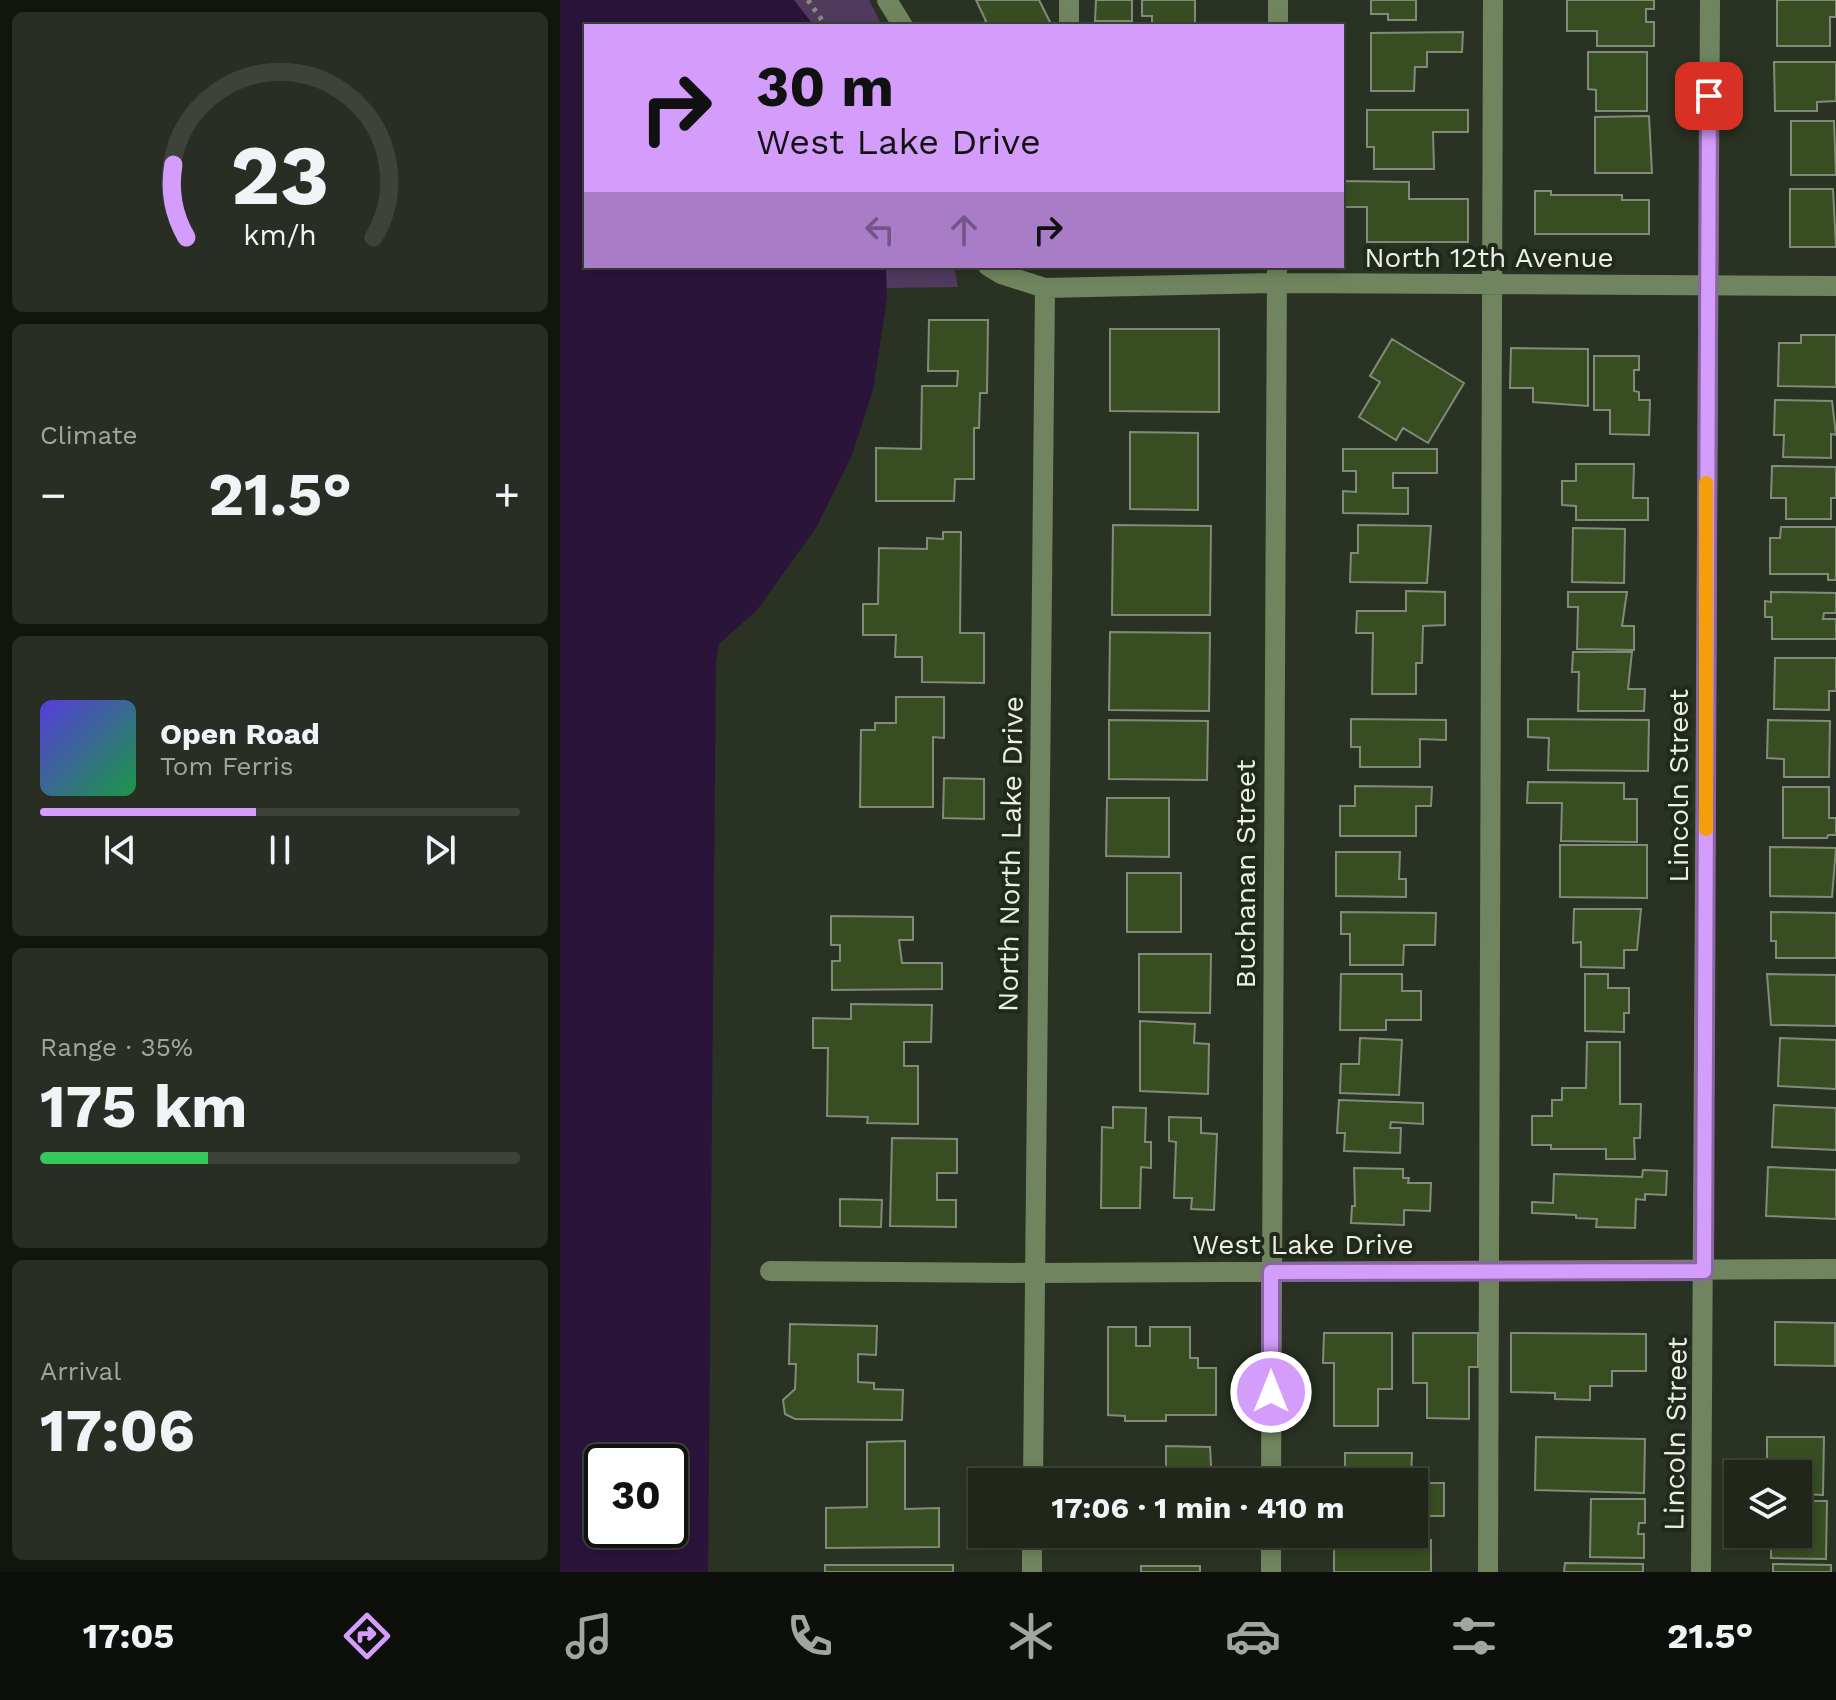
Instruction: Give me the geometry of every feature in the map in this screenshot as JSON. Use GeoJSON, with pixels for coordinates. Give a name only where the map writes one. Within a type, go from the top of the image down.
{"type":"FeatureCollection","features":[{"type":"Feature","properties":{"kind":"street"},"geometry":{"type":"LineString","coordinates":[[887,0],[902,24]]}},
{"type":"Feature","properties":{"kind":"street"},"geometry":{"type":"LineString","coordinates":[[1069,0],[1069,24]]}},
{"type":"Feature","properties":{"kind":"street"},"geometry":{"type":"LineString","coordinates":[[1278,0],[1278,24]]}},
{"type":"Feature","properties":{"kind":"street"},"geometry":{"type":"LineString","coordinates":[[1488,1572],[1493,0]]}},
{"type":"Feature","properties":{"kind":"street","name":"Lincoln Street"},"geometry":{"type":"LineString","coordinates":[[1701,1572],[1710,0]]}},
{"type":"Feature","properties":{"kind":"street"},"geometry":{"type":"LineString","coordinates":[[991,268],[1001,274],[1054,288]]}},
{"type":"Feature","properties":{"kind":"street","name":"North North Lake Drive"},"geometry":{"type":"LineString","coordinates":[[1033,1468],[1034,1273],[1054,288],[1064,268]]}},
{"type":"Feature","properties":{"kind":"street","name":"North 12th Avenue"},"geometry":{"type":"LineString","coordinates":[[1054,288],[1277,275],[1492,285],[1836,286]]}},
{"type":"Feature","properties":{"kind":"street","name":"Buchanan Street"},"geometry":{"type":"LineString","coordinates":[[1271,1468],[1277,275]]}},
{"type":"Feature","properties":{"kind":"street","name":"West Lake Drive"},"geometry":{"type":"LineString","coordinates":[[770,1271],[1034,1273],[1836,1269]]}},
{"type":"Feature","properties":{"kind":"street"},"geometry":{"type":"LineString","coordinates":[[1032,1548],[1032,1572]]}},
{"type":"Feature","properties":{"kind":"street"},"geometry":{"type":"LineString","coordinates":[[1271,1548],[1271,1572]]}},
{"type":"Feature","properties":{"kind":"path"},"geometry":{"type":"LineString","coordinates":[[808,0],[825,24]]}},
{"type":"Feature","properties":{"kind":"shaded area"},"geometry":{"type":"Polygon","coordinates":[[[560,0],[794,0],[812,24],[584,24],[584,268],[886,268],[887,298],[873,390],[852,455],[816,528],[757,610],[719,644],[716,662],[708,1572],[560,1572],[560,0]]]}},
{"type":"Feature","properties":{"kind":"shaded area"},"geometry":{"type":"Polygon","coordinates":[[[793,0],[869,0],[881,24],[812,24],[793,0]]]}},
{"type":"Feature","properties":{"kind":"shaded area"},"geometry":{"type":"Polygon","coordinates":[[[886,268],[954,268],[958,287],[886,288],[886,268]]]}},
{"type":"Feature","properties":{"kind":"building"},"geometry":{"type":"Polygon","coordinates":[[[976,0],[1039,0],[1051,24],[984,24],[986,21],[976,0]]]}},
{"type":"Feature","properties":{"kind":"building"},"geometry":{"type":"Polygon","coordinates":[[[1096,0],[1132,0],[1132,21],[1095,21],[1096,0]]]}},
{"type":"Feature","properties":{"kind":"building"},"geometry":{"type":"Polygon","coordinates":[[[1142,0],[1195,0],[1195,24],[1152,24],[1152,16],[1142,16],[1142,0]]]}},
{"type":"Feature","properties":{"kind":"building"},"geometry":{"type":"Polygon","coordinates":[[[1371,0],[1416,0],[1416,20],[1388,20],[1388,14],[1371,14],[1371,0]]]}},
{"type":"Feature","properties":{"kind":"building"},"geometry":{"type":"Polygon","coordinates":[[[1567,0],[1654,0],[1654,9],[1646,9],[1646,22],[1654,22],[1654,46],[1597,46],[1597,31],[1567,31],[1567,0]]]}},
{"type":"Feature","properties":{"kind":"building"},"geometry":{"type":"Polygon","coordinates":[[[1777,0],[1836,0],[1836,17],[1830,17],[1830,46],[1777,46],[1777,0]]]}},
{"type":"Feature","properties":{"kind":"building"},"geometry":{"type":"Polygon","coordinates":[[[1463,32],[1462,52],[1427,52],[1427,67],[1415,67],[1414,91],[1371,91],[1371,33],[1463,32]]]}},
{"type":"Feature","properties":{"kind":"building"},"geometry":{"type":"Polygon","coordinates":[[[1588,52],[1647,52],[1647,111],[1596,111],[1596,90],[1588,89],[1588,52]]]}},
{"type":"Feature","properties":{"kind":"building"},"geometry":{"type":"Polygon","coordinates":[[[1774,62],[1836,62],[1836,101],[1817,102],[1817,111],[1775,111],[1774,62]]]}},
{"type":"Feature","properties":{"kind":"building"},"geometry":{"type":"Polygon","coordinates":[[[1367,110],[1468,110],[1468,132],[1433,132],[1434,169],[1374,169],[1374,147],[1367,147],[1367,110]]]}},
{"type":"Feature","properties":{"kind":"building"},"geometry":{"type":"Polygon","coordinates":[[[1649,116],[1652,173],[1595,173],[1595,117],[1649,116]]]}},
{"type":"Feature","properties":{"kind":"building"},"geometry":{"type":"Polygon","coordinates":[[[1791,121],[1834,121],[1836,175],[1791,175],[1791,121]]]}},
{"type":"Feature","properties":{"kind":"building"},"geometry":{"type":"Polygon","coordinates":[[[1344,181],[1409,182],[1409,199],[1468,199],[1468,242],[1367,242],[1367,207],[1344,207],[1344,181]]]}},
{"type":"Feature","properties":{"kind":"building"},"geometry":{"type":"Polygon","coordinates":[[[1790,189],[1833,189],[1836,247],[1790,247],[1790,189]]]}},
{"type":"Feature","properties":{"kind":"building"},"geometry":{"type":"Polygon","coordinates":[[[1535,191],[1551,191],[1551,195],[1622,195],[1622,200],[1649,200],[1649,234],[1535,234],[1535,191]]]}},
{"type":"Feature","properties":{"kind":"building"},"geometry":{"type":"Polygon","coordinates":[[[929,320],[988,320],[987,393],[980,393],[979,428],[974,428],[974,479],[955,479],[954,501],[876,501],[876,448],[921,449],[922,386],[957,386],[958,371],[928,371],[929,320]]]}},
{"type":"Feature","properties":{"kind":"building"},"geometry":{"type":"Polygon","coordinates":[[[1110,329],[1219,329],[1219,412],[1110,411],[1110,329]]]}},
{"type":"Feature","properties":{"kind":"building"},"geometry":{"type":"Polygon","coordinates":[[[1801,335],[1836,335],[1836,387],[1778,386],[1779,343],[1801,343],[1801,335]]]}},
{"type":"Feature","properties":{"kind":"building"},"geometry":{"type":"Polygon","coordinates":[[[1392,339],[1464,383],[1428,443],[1403,428],[1396,440],[1359,417],[1380,382],[1370,376],[1392,339]]]}},
{"type":"Feature","properties":{"kind":"building"},"geometry":{"type":"Polygon","coordinates":[[[1511,348],[1588,349],[1588,406],[1533,402],[1533,388],[1510,388],[1511,348]]]}},
{"type":"Feature","properties":{"kind":"building"},"geometry":{"type":"Polygon","coordinates":[[[1594,356],[1639,356],[1639,370],[1634,370],[1634,391],[1639,392],[1639,400],[1650,400],[1649,435],[1610,434],[1610,410],[1594,410],[1594,356]]]}},
{"type":"Feature","properties":{"kind":"building"},"geometry":{"type":"Polygon","coordinates":[[[1775,400],[1832,401],[1836,435],[1831,434],[1831,458],[1783,457],[1784,435],[1774,435],[1775,400]]]}},
{"type":"Feature","properties":{"kind":"building"},"geometry":{"type":"Polygon","coordinates":[[[1130,432],[1198,433],[1198,510],[1130,509],[1130,432]]]}},
{"type":"Feature","properties":{"kind":"building"},"geometry":{"type":"Polygon","coordinates":[[[1343,449],[1437,449],[1437,473],[1393,473],[1393,488],[1408,488],[1408,514],[1343,513],[1343,491],[1356,492],[1356,471],[1343,471],[1343,449]]]}},
{"type":"Feature","properties":{"kind":"building"},"geometry":{"type":"Polygon","coordinates":[[[1576,464],[1634,464],[1633,498],[1648,498],[1648,520],[1576,520],[1576,506],[1562,505],[1562,481],[1576,481],[1576,464]]]}},
{"type":"Feature","properties":{"kind":"building"},"geometry":{"type":"Polygon","coordinates":[[[1772,466],[1836,467],[1836,498],[1831,498],[1831,519],[1786,519],[1786,498],[1771,498],[1772,466]]]}},
{"type":"Feature","properties":{"kind":"building"},"geometry":{"type":"Polygon","coordinates":[[[1113,525],[1211,526],[1210,615],[1112,615],[1113,525]]]}},
{"type":"Feature","properties":{"kind":"building"},"geometry":{"type":"Polygon","coordinates":[[[1358,525],[1431,526],[1427,583],[1350,582],[1351,553],[1358,553],[1358,525]]]}},
{"type":"Feature","properties":{"kind":"building"},"geometry":{"type":"Polygon","coordinates":[[[1781,527],[1836,527],[1836,580],[1828,580],[1828,574],[1770,574],[1770,538],[1780,538],[1781,527]]]}},
{"type":"Feature","properties":{"kind":"building"},"geometry":{"type":"Polygon","coordinates":[[[1573,528],[1625,529],[1624,583],[1572,582],[1573,528]]]}},
{"type":"Feature","properties":{"kind":"building"},"geometry":{"type":"Polygon","coordinates":[[[943,532],[961,532],[960,633],[984,633],[984,683],[922,682],[922,657],[895,657],[896,635],[863,635],[863,604],[878,604],[879,548],[927,549],[927,538],[943,539],[943,532]]]}},
{"type":"Feature","properties":{"kind":"building"},"geometry":{"type":"Polygon","coordinates":[[[1406,591],[1445,592],[1445,625],[1423,626],[1422,663],[1416,663],[1416,694],[1372,694],[1373,633],[1356,633],[1357,611],[1406,611],[1406,591]]]}},
{"type":"Feature","properties":{"kind":"building"},"geometry":{"type":"Polygon","coordinates":[[[1568,592],[1627,592],[1622,626],[1634,626],[1634,650],[1577,649],[1578,607],[1568,607],[1568,592]]]}},
{"type":"Feature","properties":{"kind":"building"},"geometry":{"type":"Polygon","coordinates":[[[1771,592],[1836,593],[1836,613],[1824,613],[1823,619],[1836,619],[1836,639],[1772,639],[1772,617],[1765,617],[1765,601],[1771,602],[1771,592]]]}},
{"type":"Feature","properties":{"kind":"building"},"geometry":{"type":"Polygon","coordinates":[[[1110,632],[1210,633],[1209,711],[1109,710],[1110,632]]]}},
{"type":"Feature","properties":{"kind":"building"},"geometry":{"type":"Polygon","coordinates":[[[1573,652],[1632,652],[1628,689],[1645,689],[1644,711],[1578,711],[1579,672],[1572,672],[1573,652]]]}},
{"type":"Feature","properties":{"kind":"building"},"geometry":{"type":"Polygon","coordinates":[[[1775,658],[1836,658],[1836,691],[1829,691],[1829,710],[1774,709],[1775,658]]]}},
{"type":"Feature","properties":{"kind":"building"},"geometry":{"type":"Polygon","coordinates":[[[896,697],[944,697],[944,738],[933,737],[933,807],[860,807],[861,730],[875,730],[875,723],[896,723],[896,697]]]}},
{"type":"Feature","properties":{"kind":"building"},"geometry":{"type":"Polygon","coordinates":[[[1351,719],[1446,720],[1446,740],[1420,739],[1420,767],[1360,767],[1360,747],[1351,747],[1351,719]]]}},
{"type":"Feature","properties":{"kind":"building"},"geometry":{"type":"Polygon","coordinates":[[[1528,719],[1649,720],[1648,771],[1548,770],[1549,738],[1528,737],[1528,719]]]}},
{"type":"Feature","properties":{"kind":"building"},"geometry":{"type":"Polygon","coordinates":[[[1109,720],[1208,721],[1207,780],[1109,779],[1109,720]]]}},
{"type":"Feature","properties":{"kind":"building"},"geometry":{"type":"Polygon","coordinates":[[[1768,720],[1830,721],[1829,777],[1784,777],[1784,759],[1767,758],[1768,720]]]}},
{"type":"Feature","properties":{"kind":"building"},"geometry":{"type":"Polygon","coordinates":[[[944,778],[984,779],[984,819],[943,818],[944,778]]]}},
{"type":"Feature","properties":{"kind":"building"},"geometry":{"type":"Polygon","coordinates":[[[1528,782],[1624,783],[1624,799],[1637,799],[1637,842],[1561,841],[1562,803],[1527,803],[1528,782]]]}},
{"type":"Feature","properties":{"kind":"building"},"geometry":{"type":"Polygon","coordinates":[[[1355,786],[1432,787],[1431,806],[1416,806],[1416,836],[1340,836],[1340,806],[1355,806],[1355,786]]]}},
{"type":"Feature","properties":{"kind":"building"},"geometry":{"type":"Polygon","coordinates":[[[1783,787],[1829,787],[1829,818],[1836,818],[1836,835],[1828,835],[1827,838],[1783,838],[1783,787]]]}},
{"type":"Feature","properties":{"kind":"building"},"geometry":{"type":"Polygon","coordinates":[[[1107,798],[1169,798],[1169,857],[1106,856],[1107,798]]]}},
{"type":"Feature","properties":{"kind":"building"},"geometry":{"type":"Polygon","coordinates":[[[1560,845],[1647,845],[1647,898],[1560,897],[1560,845]]]}},
{"type":"Feature","properties":{"kind":"building"},"geometry":{"type":"Polygon","coordinates":[[[1770,847],[1836,848],[1832,897],[1770,896],[1770,847]]]}},
{"type":"Feature","properties":{"kind":"building"},"geometry":{"type":"Polygon","coordinates":[[[1336,852],[1400,852],[1399,879],[1406,879],[1406,897],[1336,896],[1336,852]]]}},
{"type":"Feature","properties":{"kind":"building"},"geometry":{"type":"Polygon","coordinates":[[[1127,873],[1181,873],[1181,932],[1127,932],[1127,873]]]}},
{"type":"Feature","properties":{"kind":"building"},"geometry":{"type":"Polygon","coordinates":[[[1574,909],[1641,909],[1637,950],[1624,950],[1624,968],[1581,967],[1581,942],[1573,943],[1574,909]]]}},
{"type":"Feature","properties":{"kind":"building"},"geometry":{"type":"Polygon","coordinates":[[[1341,912],[1436,913],[1435,945],[1404,945],[1403,965],[1350,965],[1350,934],[1341,934],[1341,912]]]}},
{"type":"Feature","properties":{"kind":"building"},"geometry":{"type":"Polygon","coordinates":[[[1771,912],[1836,913],[1836,958],[1776,958],[1776,941],[1771,941],[1771,912]]]}},
{"type":"Feature","properties":{"kind":"building"},"geometry":{"type":"Polygon","coordinates":[[[831,916],[913,917],[913,940],[899,940],[902,963],[942,963],[942,989],[832,990],[832,961],[840,961],[840,945],[831,945],[831,916]]]}},
{"type":"Feature","properties":{"kind":"building"},"geometry":{"type":"Polygon","coordinates":[[[1139,954],[1211,954],[1210,1013],[1139,1012],[1139,954]]]}},
{"type":"Feature","properties":{"kind":"building"},"geometry":{"type":"Polygon","coordinates":[[[1341,974],[1402,974],[1402,991],[1421,991],[1421,1020],[1386,1020],[1386,1030],[1340,1030],[1341,974]]]}},
{"type":"Feature","properties":{"kind":"building"},"geometry":{"type":"Polygon","coordinates":[[[1585,974],[1608,974],[1608,988],[1629,988],[1629,1013],[1624,1013],[1624,1032],[1585,1031],[1585,974]]]}},
{"type":"Feature","properties":{"kind":"building"},"geometry":{"type":"Polygon","coordinates":[[[1767,974],[1836,975],[1836,1026],[1771,1025],[1767,974]]]}},
{"type":"Feature","properties":{"kind":"building"},"geometry":{"type":"Polygon","coordinates":[[[851,1004],[932,1005],[931,1042],[904,1042],[904,1066],[918,1066],[918,1124],[867,1123],[868,1117],[827,1116],[828,1048],[813,1048],[813,1018],[851,1019],[851,1004]]]}},
{"type":"Feature","properties":{"kind":"building"},"geometry":{"type":"Polygon","coordinates":[[[1140,1021],[1195,1024],[1194,1043],[1209,1044],[1208,1094],[1140,1091],[1140,1021]]]}},
{"type":"Feature","properties":{"kind":"building"},"geometry":{"type":"Polygon","coordinates":[[[1360,1038],[1402,1040],[1399,1095],[1340,1093],[1341,1064],[1359,1064],[1360,1038]]]}},
{"type":"Feature","properties":{"kind":"building"},"geometry":{"type":"Polygon","coordinates":[[[1780,1038],[1836,1040],[1836,1089],[1778,1086],[1780,1038]]]}},
{"type":"Feature","properties":{"kind":"building"},"geometry":{"type":"Polygon","coordinates":[[[1587,1042],[1620,1042],[1620,1104],[1641,1104],[1640,1138],[1634,1138],[1635,1159],[1606,1159],[1606,1149],[1551,1149],[1551,1145],[1532,1145],[1532,1116],[1552,1116],[1552,1100],[1562,1100],[1562,1088],[1586,1088],[1587,1042]]]}},
{"type":"Feature","properties":{"kind":"building"},"geometry":{"type":"Polygon","coordinates":[[[1339,1100],[1423,1103],[1423,1124],[1391,1122],[1390,1128],[1401,1128],[1400,1153],[1344,1151],[1345,1133],[1337,1133],[1339,1100]]]}},
{"type":"Feature","properties":{"kind":"building"},"geometry":{"type":"Polygon","coordinates":[[[1774,1105],[1836,1108],[1836,1150],[1772,1147],[1774,1105]]]}},
{"type":"Feature","properties":{"kind":"building"},"geometry":{"type":"Polygon","coordinates":[[[1113,1107],[1146,1108],[1145,1142],[1151,1142],[1151,1168],[1141,1167],[1140,1208],[1101,1208],[1102,1127],[1113,1128],[1113,1107]]]}},
{"type":"Feature","properties":{"kind":"building"},"geometry":{"type":"Polygon","coordinates":[[[1169,1117],[1201,1118],[1201,1133],[1217,1134],[1214,1210],[1191,1209],[1192,1198],[1174,1198],[1176,1142],[1169,1141],[1169,1117]]]}},
{"type":"Feature","properties":{"kind":"building"},"geometry":{"type":"Polygon","coordinates":[[[892,1138],[957,1139],[957,1173],[937,1173],[937,1200],[956,1200],[956,1227],[890,1226],[892,1138]]]}},
{"type":"Feature","properties":{"kind":"building"},"geometry":{"type":"Polygon","coordinates":[[[1768,1167],[1836,1170],[1836,1219],[1766,1216],[1768,1167]]]}},
{"type":"Feature","properties":{"kind":"building"},"geometry":{"type":"Polygon","coordinates":[[[1354,1168],[1403,1169],[1403,1178],[1409,1178],[1408,1183],[1431,1183],[1430,1211],[1404,1210],[1404,1225],[1351,1223],[1352,1206],[1355,1206],[1354,1168]]]}},
{"type":"Feature","properties":{"kind":"building"},"geometry":{"type":"Polygon","coordinates":[[[1643,1170],[1667,1171],[1666,1195],[1645,1194],[1645,1200],[1636,1199],[1635,1228],[1596,1227],[1597,1219],[1532,1213],[1532,1202],[1553,1203],[1554,1174],[1642,1177],[1643,1170]]]}},
{"type":"Feature","properties":{"kind":"building"},"geometry":{"type":"Polygon","coordinates":[[[840,1199],[882,1200],[881,1227],[840,1226],[840,1199]]]}},
{"type":"Feature","properties":{"kind":"building"},"geometry":{"type":"Polygon","coordinates":[[[1775,1322],[1835,1323],[1835,1366],[1775,1365],[1775,1322]]]}},
{"type":"Feature","properties":{"kind":"building"},"geometry":{"type":"Polygon","coordinates":[[[790,1324],[877,1326],[876,1355],[858,1354],[858,1382],[874,1383],[874,1389],[903,1390],[902,1420],[795,1419],[785,1414],[783,1400],[795,1389],[796,1364],[789,1364],[790,1324]]]}},
{"type":"Feature","properties":{"kind":"building"},"geometry":{"type":"Polygon","coordinates":[[[1108,1327],[1136,1327],[1136,1346],[1150,1346],[1150,1327],[1190,1327],[1190,1358],[1198,1358],[1198,1368],[1216,1368],[1216,1415],[1166,1415],[1166,1421],[1125,1421],[1125,1416],[1108,1415],[1108,1327]]]}},
{"type":"Feature","properties":{"kind":"building"},"geometry":{"type":"Polygon","coordinates":[[[1324,1333],[1392,1333],[1392,1389],[1378,1389],[1378,1426],[1334,1426],[1334,1363],[1323,1363],[1324,1333]]]}},
{"type":"Feature","properties":{"kind":"building"},"geometry":{"type":"Polygon","coordinates":[[[1413,1333],[1478,1333],[1478,1367],[1469,1367],[1469,1419],[1427,1418],[1427,1383],[1413,1383],[1413,1333]]]}},
{"type":"Feature","properties":{"kind":"building"},"geometry":{"type":"Polygon","coordinates":[[[1511,1333],[1646,1334],[1646,1371],[1612,1371],[1612,1386],[1590,1386],[1590,1400],[1555,1399],[1555,1393],[1511,1392],[1511,1333]]]}},
{"type":"Feature","properties":{"kind":"building"},"geometry":{"type":"Polygon","coordinates":[[[1536,1437],[1645,1439],[1644,1493],[1535,1490],[1536,1437]]]}},
{"type":"Feature","properties":{"kind":"building"},"geometry":{"type":"Polygon","coordinates":[[[1767,1437],[1824,1437],[1823,1495],[1812,1495],[1812,1460],[1767,1460],[1767,1437]]]}},
{"type":"Feature","properties":{"kind":"building"},"geometry":{"type":"Polygon","coordinates":[[[905,1441],[905,1509],[939,1508],[939,1547],[826,1548],[826,1508],[867,1507],[867,1442],[905,1441]]]}},
{"type":"Feature","properties":{"kind":"building"},"geometry":{"type":"Polygon","coordinates":[[[1166,1446],[1210,1447],[1211,1468],[1166,1468],[1166,1446]]]}},
{"type":"Feature","properties":{"kind":"building"},"geometry":{"type":"Polygon","coordinates":[[[1345,1453],[1412,1453],[1411,1468],[1345,1468],[1345,1453]]]}},
{"type":"Feature","properties":{"kind":"building"},"geometry":{"type":"Polygon","coordinates":[[[1428,1483],[1444,1483],[1444,1516],[1428,1516],[1428,1483]]]}},
{"type":"Feature","properties":{"kind":"building"},"geometry":{"type":"Polygon","coordinates":[[[1591,1499],[1645,1499],[1645,1523],[1639,1523],[1638,1534],[1644,1534],[1644,1558],[1590,1557],[1591,1499]]]}},
{"type":"Feature","properties":{"kind":"building"},"geometry":{"type":"Polygon","coordinates":[[[1812,1501],[1827,1501],[1826,1559],[1771,1558],[1771,1548],[1812,1548],[1812,1501]]]}},
{"type":"Feature","properties":{"kind":"building"},"geometry":{"type":"Polygon","coordinates":[[[1428,1540],[1431,1540],[1431,1572],[1334,1572],[1334,1548],[1428,1548],[1428,1540]]]}},
{"type":"Feature","properties":{"kind":"building"},"geometry":{"type":"Polygon","coordinates":[[[1565,1563],[1643,1564],[1643,1572],[1564,1572],[1565,1563]]]}},
{"type":"Feature","properties":{"kind":"building"},"geometry":{"type":"Polygon","coordinates":[[[1773,1564],[1831,1565],[1831,1572],[1773,1572],[1773,1564]]]}},
{"type":"Feature","properties":{"kind":"building"},"geometry":{"type":"Polygon","coordinates":[[[825,1565],[953,1565],[953,1572],[825,1572],[825,1565]]]}},
{"type":"Feature","properties":{"kind":"building"},"geometry":{"type":"Polygon","coordinates":[[[1141,1566],[1200,1566],[1200,1572],[1141,1572],[1141,1566]]]}},
{"type":"Feature","properties":{"kind":"slow traffic"},"geometry":{"type":"LineString","coordinates":[[1706,483],[1706,829]]}},
{"type":"Feature","properties":{"kind":"route"},"geometry":{"type":"LineString","coordinates":[[1271,1392],[1271,1272],[1704,1271],[1709,96]]}}]}
